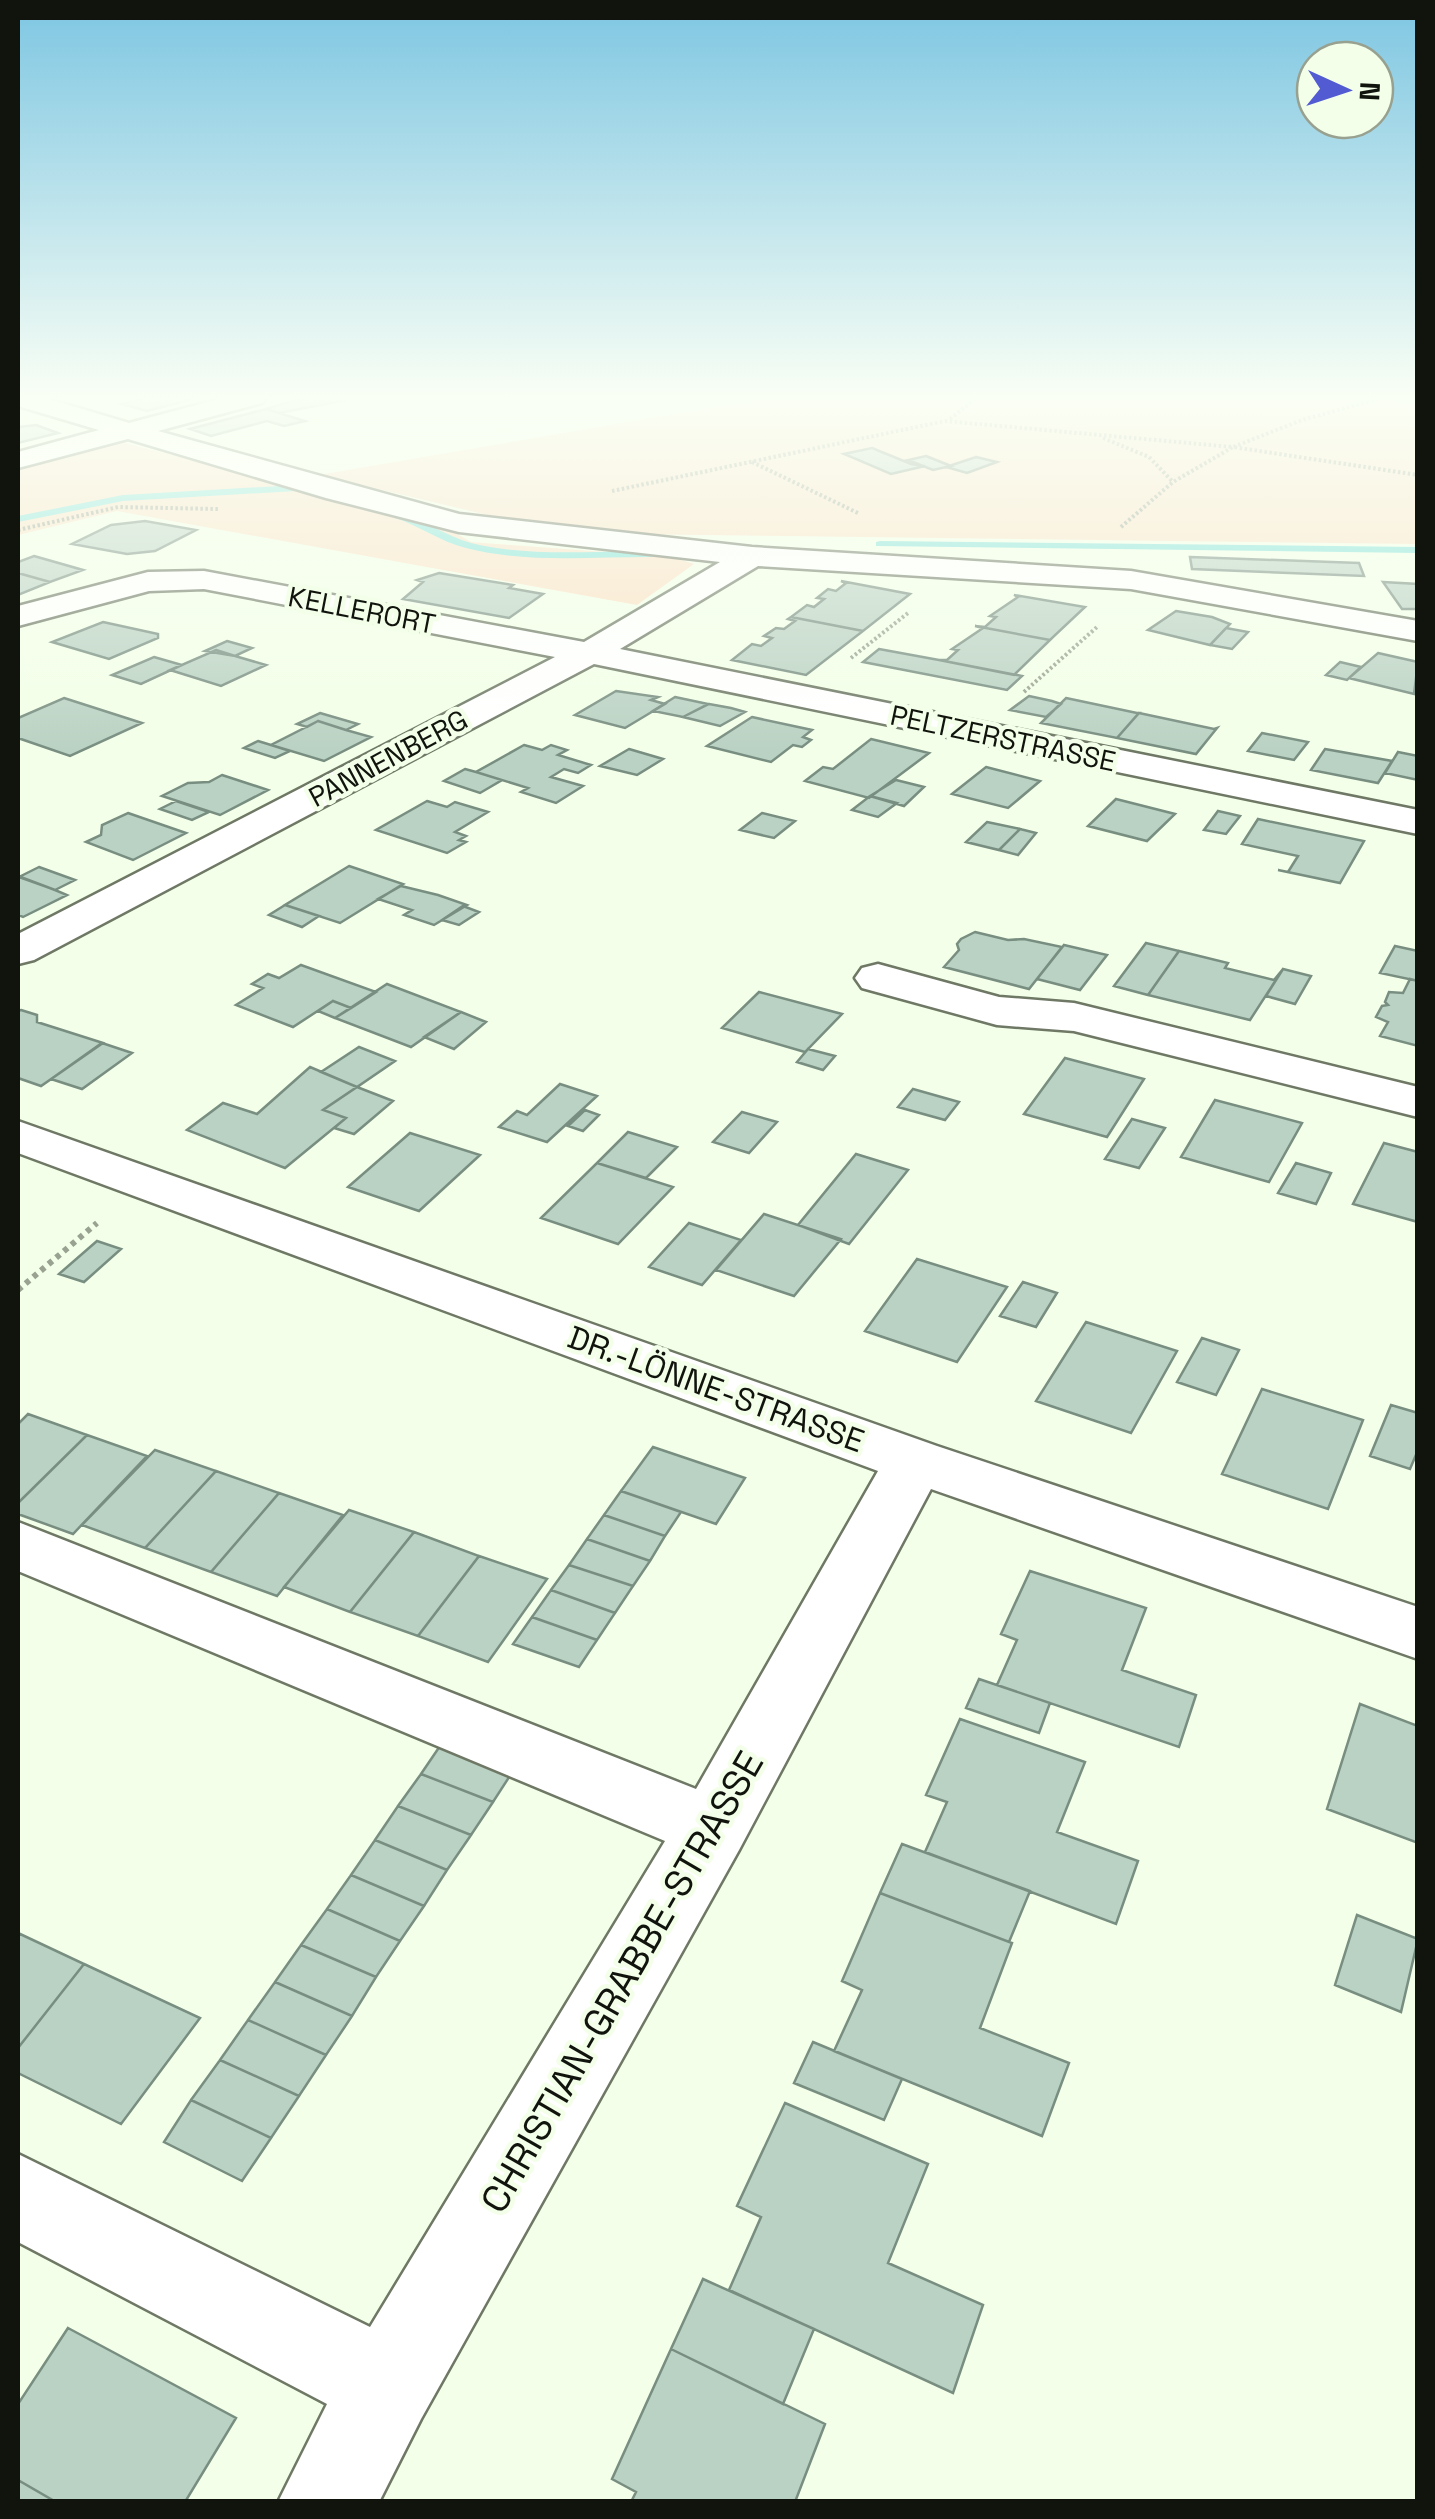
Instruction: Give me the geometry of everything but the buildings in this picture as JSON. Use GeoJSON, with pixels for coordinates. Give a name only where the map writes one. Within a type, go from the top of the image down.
{"type":"FeatureCollection","features":[{"type":"Feature","properties":{"kind":"street"},"geometry":{"type":"LineString","coordinates":[[430,516],[460,523],[752,556],[1146,582],[1418,631]]}},
{"type":"Feature","properties":{"kind":"street","name":"PANNENBERG"},"geometry":{"type":"LineString","coordinates":[[18,952],[589,653],[752,556]]}},
{"type":"Feature","properties":{"kind":"street","name":"KELLERORT"},"geometry":{"type":"LineString","coordinates":[[18,616],[148,582],[204,580],[589,653]]}},
{"type":"Feature","properties":{"kind":"street","name":"PELTZERSTRASSE"},"geometry":{"type":"LineString","coordinates":[[589,653],[1418,822]]}},
{"type":"Feature","properties":{"kind":"street"},"geometry":{"type":"LineString","coordinates":[[878,978],[997,1010],[1074,1016],[1400,1101],[1418,1102]]}},
{"type":"Feature","properties":{"kind":"street","name":"DR.-LÖNNE-STRASSE"},"geometry":{"type":"LineString","coordinates":[[18,1136],[915,1461],[1418,1633]]}},
{"type":"Feature","properties":{"kind":"street","name":"CHRISTIAN-GRABBE-STRASSE"},"geometry":{"type":"LineString","coordinates":[[327,2502],[388,2386],[712,1828],[915,1461]]}},
{"type":"Feature","properties":{"kind":"street"},"geometry":{"type":"LineString","coordinates":[[18,1545],[712,1828]]}},
{"type":"Feature","properties":{"kind":"street"},"geometry":{"type":"LineString","coordinates":[[18,2196],[388,2386]]}},
{"type":"Feature","properties":{"kind":"path"},"geometry":{"type":"LineString","coordinates":[[18,530],[78,516]]}},
{"type":"Feature","properties":{"kind":"path"},"geometry":{"type":"LineString","coordinates":[[1121,527],[1134,516]]}},
{"type":"Feature","properties":{"kind":"path"},"geometry":{"type":"LineString","coordinates":[[803,697],[964,569]]}},
{"type":"Feature","properties":{"kind":"path"},"geometry":{"type":"LineString","coordinates":[[978,733],[1146,582]]}},
{"type":"Feature","properties":{"kind":"path"},"geometry":{"type":"LineString","coordinates":[[18,1290],[144,1183]]}},
{"type":"Feature","properties":{"kind":"shaded area"},"geometry":{"type":"Polygon","coordinates":[[[18,516],[98,516],[18,535],[18,516]]]}},
{"type":"Feature","properties":{"kind":"shaded area"},"geometry":{"type":"Polygon","coordinates":[[[142,516],[401,516],[445,527],[471,542],[672,557],[694,564],[637,605],[142,516]]]}},
{"type":"Feature","properties":{"kind":"shaded area"},"geometry":{"type":"Polygon","coordinates":[[[490,516],[1417,516],[1417,544],[622,534],[534,526],[490,516]]]}},
{"type":"Feature","properties":{"kind":"waterway"},"geometry":{"type":"LineString","coordinates":[[18,519],[35,516]]}},
{"type":"Feature","properties":{"kind":"waterway"},"geometry":{"type":"LineString","coordinates":[[399,516],[461,543],[494,550],[659,554]]}},
{"type":"Feature","properties":{"kind":"waterway"},"geometry":{"type":"LineString","coordinates":[[880,544],[1418,550]]}}]}
